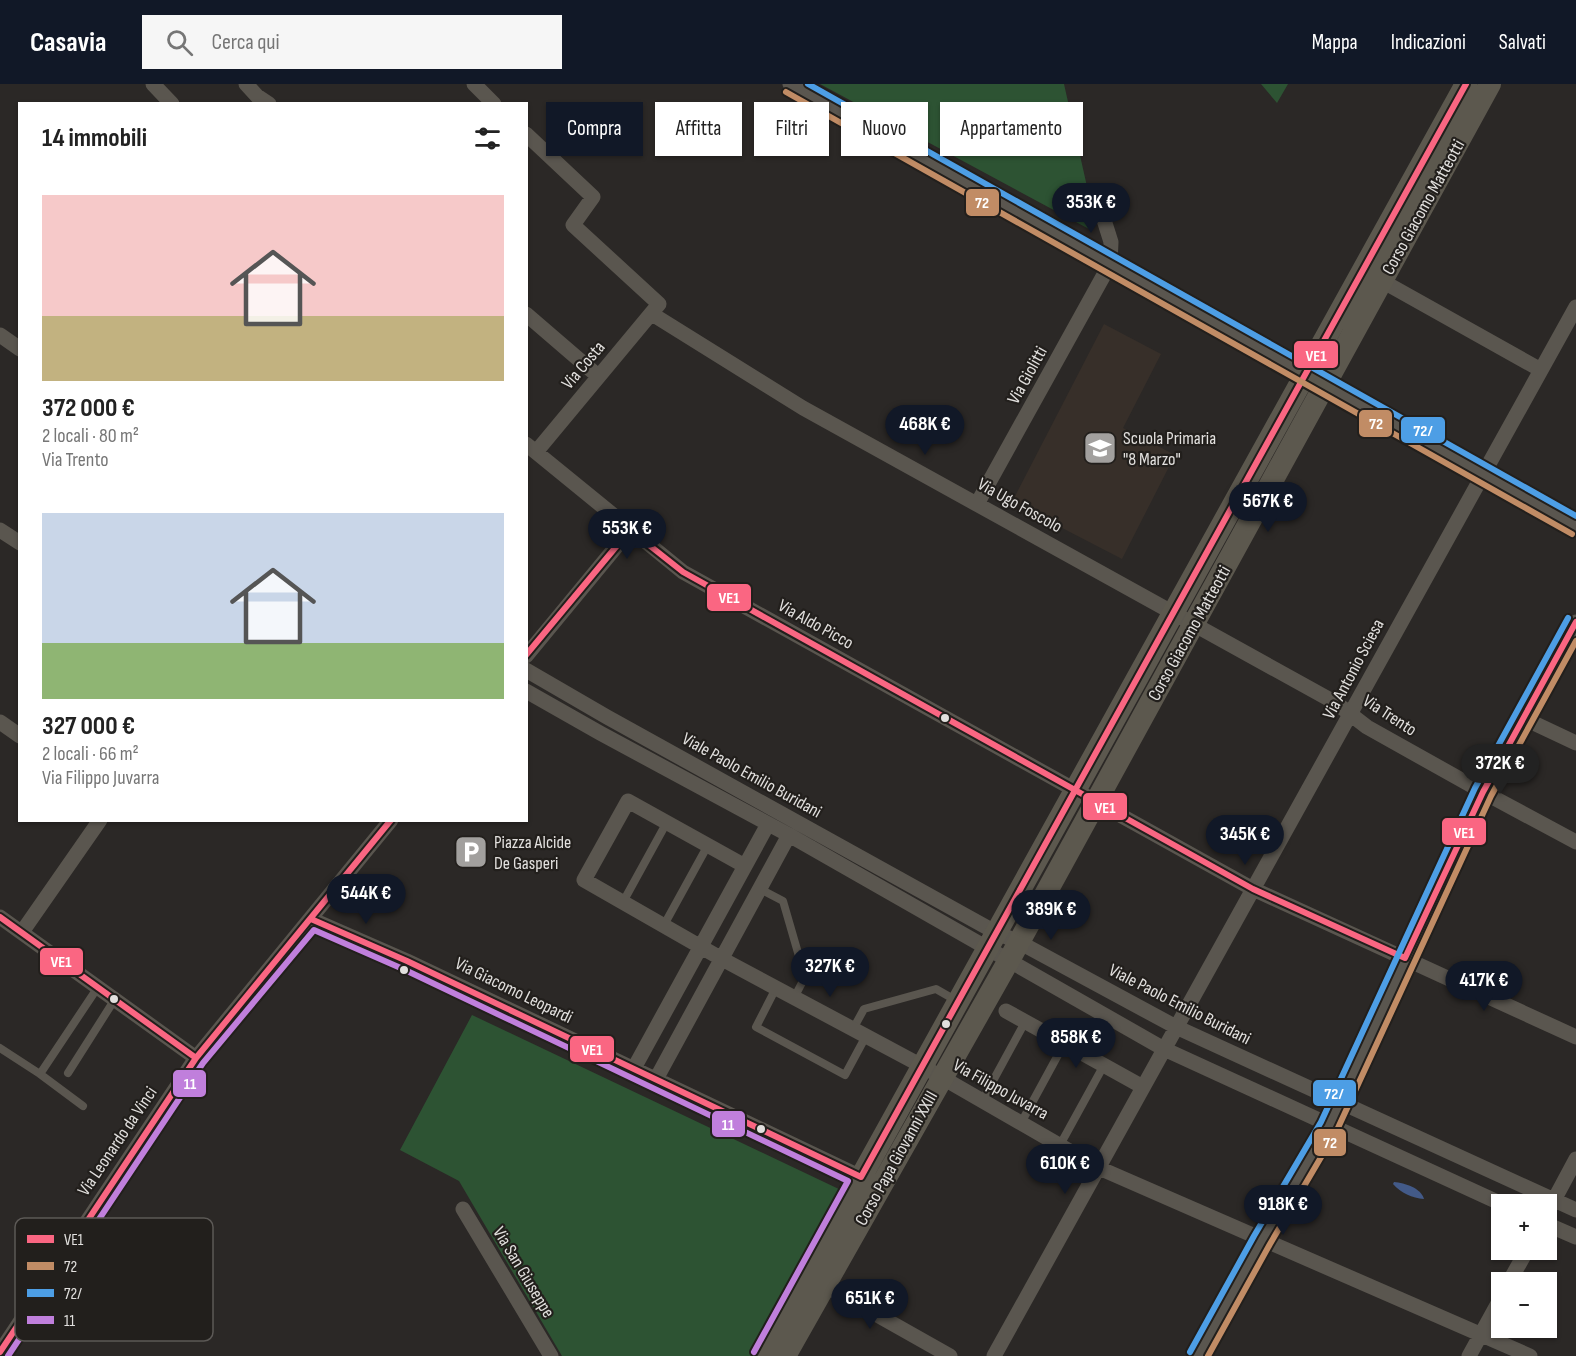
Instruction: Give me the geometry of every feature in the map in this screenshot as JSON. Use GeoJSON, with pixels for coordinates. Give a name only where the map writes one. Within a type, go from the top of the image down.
{"type":"FeatureCollection","features":[{"type":"Feature","properties":{"kind":"street"},"geometry":{"type":"LineString","coordinates":[[153,84],[170,102]]}},
{"type":"Feature","properties":{"kind":"street"},"geometry":{"type":"LineString","coordinates":[[246,84],[266,102]]}},
{"type":"Feature","properties":{"kind":"street"},"geometry":{"type":"LineString","coordinates":[[474,84],[492,102]]}},
{"type":"Feature","properties":{"kind":"street"},"geometry":{"type":"LineString","coordinates":[[790,84],[1576,526]]}},
{"type":"Feature","properties":{"kind":"street","name":"Corso Giacomo Matteotti"},"geometry":{"type":"LineString","coordinates":[[1014,952],[1096,802],[1184,619],[1316,380],[1466,84]]}},
{"type":"Feature","properties":{"kind":"street","name":"Corso Giacomo Matteotti"},"geometry":{"type":"LineString","coordinates":[[1316,380],[1382,281],[1490,84]]}},
{"type":"Feature","properties":{"kind":"street","name":"Via Ugo Foscolo"},"geometry":{"type":"LineString","coordinates":[[528,136],[593,197],[573,225],[655,309],[803,408],[1184,619]]}},
{"type":"Feature","properties":{"kind":"street"},"geometry":{"type":"LineString","coordinates":[[1098,201],[1111,242],[1110,264]]}},
{"type":"Feature","properties":{"kind":"street","name":"Via Giolitti"},"geometry":{"type":"LineString","coordinates":[[977,504],[1110,264]]}},
{"type":"Feature","properties":{"kind":"street"},"geometry":{"type":"LineString","coordinates":[[1382,281],[1541,370]]}},
{"type":"Feature","properties":{"kind":"street","name":"Via Antonio Sciesa"},"geometry":{"type":"LineString","coordinates":[[994,1356],[1576,307]]}},
{"type":"Feature","properties":{"kind":"street","name":"Via Costa"},"geometry":{"type":"LineString","coordinates":[[531,448],[598,376],[655,309]]}},
{"type":"Feature","properties":{"kind":"street"},"geometry":{"type":"LineString","coordinates":[[528,316],[598,376]]}},
{"type":"Feature","properties":{"kind":"street"},"geometry":{"type":"LineString","coordinates":[[0,335],[18,348]]}},
{"type":"Feature","properties":{"kind":"street","name":"Via Aldo Picco"},"geometry":{"type":"LineString","coordinates":[[531,448],[683,572],[1253,889],[1576,1036]]}},
{"type":"Feature","properties":{"kind":"street"},"geometry":{"type":"LineString","coordinates":[[0,530],[18,542]]}},
{"type":"Feature","properties":{"kind":"street"},"geometry":{"type":"LineString","coordinates":[[528,654],[630,530]]}},
{"type":"Feature","properties":{"kind":"street","name":"Corso Giacomo Matteotti"},"geometry":{"type":"LineString","coordinates":[[992,940],[1075,790],[1184,619]]}},
{"type":"Feature","properties":{"kind":"street","name":"Via Trento"},"geometry":{"type":"LineString","coordinates":[[1184,619],[1351,713],[1367,727],[1576,842]]}},
{"type":"Feature","properties":{"kind":"street"},"geometry":{"type":"LineString","coordinates":[[1198,1356],[1329,1126],[1483,792],[1576,622]]}},
{"type":"Feature","properties":{"kind":"street","name":"Viale Paolo Emilio Buridani"},"geometry":{"type":"LineString","coordinates":[[528,671],[1014,952],[1164,1049],[1491,1199]]}},
{"type":"Feature","properties":{"kind":"street","name":"Viale Paolo Emilio Buridani"},"geometry":{"type":"LineString","coordinates":[[528,692],[768,824],[1014,952],[1541,1194]]}},
{"type":"Feature","properties":{"kind":"street"},"geometry":{"type":"LineString","coordinates":[[1523,718],[1576,743]]}},
{"type":"Feature","properties":{"kind":"street"},"geometry":{"type":"LineString","coordinates":[[0,722],[18,735]]}},
{"type":"Feature","properties":{"kind":"street","name":"Via Filippo Juvarra"},"geometry":{"type":"LineString","coordinates":[[667,822],[628,801],[584,880],[722,959],[932,1072],[1099,1168],[1530,1356]]}},
{"type":"Feature","properties":{"kind":"street"},"geometry":{"type":"LineString","coordinates":[[22,932],[99,822]]}},
{"type":"Feature","properties":{"kind":"street","name":"Via Leonardo da Vinci"},"geometry":{"type":"LineString","coordinates":[[89,1218],[196,1058],[390,822]]}},
{"type":"Feature","properties":{"kind":"street"},"geometry":{"type":"LineString","coordinates":[[667,822],[745,866]]}},
{"type":"Feature","properties":{"kind":"street"},"geometry":{"type":"LineString","coordinates":[[633,1070],[768,824]]}},
{"type":"Feature","properties":{"kind":"street"},"geometry":{"type":"LineString","coordinates":[[656,1081],[789,835]]}},
{"type":"Feature","properties":{"kind":"street"},"geometry":{"type":"LineString","coordinates":[[0,917],[196,1058]]}},
{"type":"Feature","properties":{"kind":"street","name":"Via Giacomo Leopardi"},"geometry":{"type":"LineString","coordinates":[[311,919],[407,961],[861,1178]]}},
{"type":"Feature","properties":{"kind":"street","name":"Corso Papa Giovanni XXIII"},"geometry":{"type":"LineString","coordinates":[[762,1356],[816,1280],[932,1072],[958,1002],[992,940]]}},
{"type":"Feature","properties":{"kind":"street","name":"Corso Papa Giovanni XXIII"},"geometry":{"type":"LineString","coordinates":[[785,1356],[861,1178],[1014,952]]}},
{"type":"Feature","properties":{"kind":"street"},"geometry":{"type":"LineString","coordinates":[[1006,1011],[1143,1087]]}},
{"type":"Feature","properties":{"kind":"street"},"geometry":{"type":"LineString","coordinates":[[1557,1194],[1576,1159]]}},
{"type":"Feature","properties":{"kind":"street","name":"Viale Paolo Emilio Buridani"},"geometry":{"type":"LineString","coordinates":[[1557,1201],[1576,1210]]}},
{"type":"Feature","properties":{"kind":"street","name":"Via San Giuseppe"},"geometry":{"type":"LineString","coordinates":[[463,1209],[551,1356]]}},
{"type":"Feature","properties":{"kind":"street"},"geometry":{"type":"LineString","coordinates":[[1557,1229],[1576,1237]]}},
{"type":"Feature","properties":{"kind":"street"},"geometry":{"type":"LineString","coordinates":[[816,1280],[950,1356]]}},
{"type":"Feature","properties":{"kind":"street"},"geometry":{"type":"LineString","coordinates":[[1469,1356],[1491,1315]]}},
{"type":"Feature","properties":{"kind":"street","name":"Via Leonardo da Vinci"},"geometry":{"type":"LineString","coordinates":[[0,1352],[15,1330]]}},
{"type":"Feature","properties":{"kind":"lane"},"geometry":{"type":"LineString","coordinates":[[623,902],[667,822]]}},
{"type":"Feature","properties":{"kind":"lane"},"geometry":{"type":"LineString","coordinates":[[664,925],[708,845]]}},
{"type":"Feature","properties":{"kind":"lane"},"geometry":{"type":"LineString","coordinates":[[760,889],[783,901],[805,977],[794,998]]}},
{"type":"Feature","properties":{"kind":"lane"},"geometry":{"type":"LineString","coordinates":[[40,1074],[98,987]]}},
{"type":"Feature","properties":{"kind":"lane"},"geometry":{"type":"LineString","coordinates":[[776,988],[756,1027],[845,1075],[864,1009],[936,989],[958,1002]]}},
{"type":"Feature","properties":{"kind":"lane"},"geometry":{"type":"LineString","coordinates":[[68,1073],[115,999]]}},
{"type":"Feature","properties":{"kind":"lane"},"geometry":{"type":"LineString","coordinates":[[982,1101],[1025,1022]]}},
{"type":"Feature","properties":{"kind":"lane"},"geometry":{"type":"LineString","coordinates":[[1021,1123],[1064,1044]]}},
{"type":"Feature","properties":{"kind":"lane"},"geometry":{"type":"LineString","coordinates":[[0,1048],[83,1106]]}},
{"type":"Feature","properties":{"kind":"lane"},"geometry":{"type":"LineString","coordinates":[[1060,1145],[1104,1065]]}},
{"type":"Feature","properties":{"kind":"shaded area","name":"Scuola Primaria \"8 Marzo\""},"geometry":{"type":"Polygon","coordinates":[[[1104,324],[1161,354],[1123,428],[1175,455],[1122,559],[1012,502],[1104,324]]]}},
{"type":"Feature","properties":{"kind":"green space"},"geometry":{"type":"Polygon","coordinates":[[[820,84],[1064,84],[1068,102],[940,102],[940,149],[928,142],[928,102],[853,102],[820,84]]]}},
{"type":"Feature","properties":{"kind":"green space"},"geometry":{"type":"Polygon","coordinates":[[[1261,84],[1288,84],[1277,103],[1261,84]]]}},
{"type":"Feature","properties":{"kind":"green space"},"geometry":{"type":"Polygon","coordinates":[[[954,156],[1080,156],[1088,191],[1089,229],[954,156]]]}},
{"type":"Feature","properties":{"kind":"green space"},"geometry":{"type":"Polygon","coordinates":[[[472,1015],[843,1191],[752,1356],[562,1356],[459,1181],[400,1150],[472,1015]]]}},
{"type":"Feature","properties":{"kind":"water"},"geometry":{"type":"Polygon","coordinates":[[[1394,1182],[1416,1189],[1424,1199],[1403,1192],[1393,1184],[1394,1182]]]}},
{"type":"Feature","properties":{"kind":"transit line","name":"72/"},"geometry":{"type":"LineString","coordinates":[[808,84],[1576,516]]}},
{"type":"Feature","properties":{"kind":"transit line","name":"VE1"},"geometry":{"type":"LineString","coordinates":[[311,919],[407,961],[861,1177],[1466,84]]}},
{"type":"Feature","properties":{"kind":"transit line","name":"72"},"geometry":{"type":"LineString","coordinates":[[786,92],[1572,534]]}},
{"type":"Feature","properties":{"kind":"transit line","name":"VE1"},"geometry":{"type":"LineString","coordinates":[[528,653],[630,530],[683,572],[1253,889],[1405,958],[1483,792],[1576,622]]}},
{"type":"Feature","properties":{"kind":"transit line","name":"72/"},"geometry":{"type":"LineString","coordinates":[[1190,1352],[1321,1122],[1475,788],[1568,618]]}},
{"type":"Feature","properties":{"kind":"transit line","name":"72"},"geometry":{"type":"LineString","coordinates":[[1208,1356],[1337,1130],[1491,796],[1576,641]]}},
{"type":"Feature","properties":{"kind":"transit line","name":"VE1"},"geometry":{"type":"LineString","coordinates":[[89,1218],[196,1058],[389,822]]}},
{"type":"Feature","properties":{"kind":"transit line","name":"VE1"},"geometry":{"type":"LineString","coordinates":[[0,917],[196,1058]]}},
{"type":"Feature","properties":{"kind":"transit line","name":"11"},"geometry":{"type":"LineString","coordinates":[[100,1218],[203,1063],[314,930],[403,969],[848,1181],[754,1352]]}},
{"type":"Feature","properties":{"kind":"transit line","name":"VE1"},"geometry":{"type":"LineString","coordinates":[[0,1352],[15,1330]]}},
{"type":"Feature","properties":{"kind":"transit line","name":"11"},"geometry":{"type":"LineString","coordinates":[[8,1356],[18,1341]]}},
{"type":"Feature","properties":{"kind":"place","name":"Scuola Primaria \"8 Marzo\""},"geometry":{"type":"Point","coordinates":[1100,448]}},
{"type":"Feature","properties":{"kind":"place","name":"Piazza Alcide De Gasperi"},"geometry":{"type":"Point","coordinates":[471,852]}}]}
